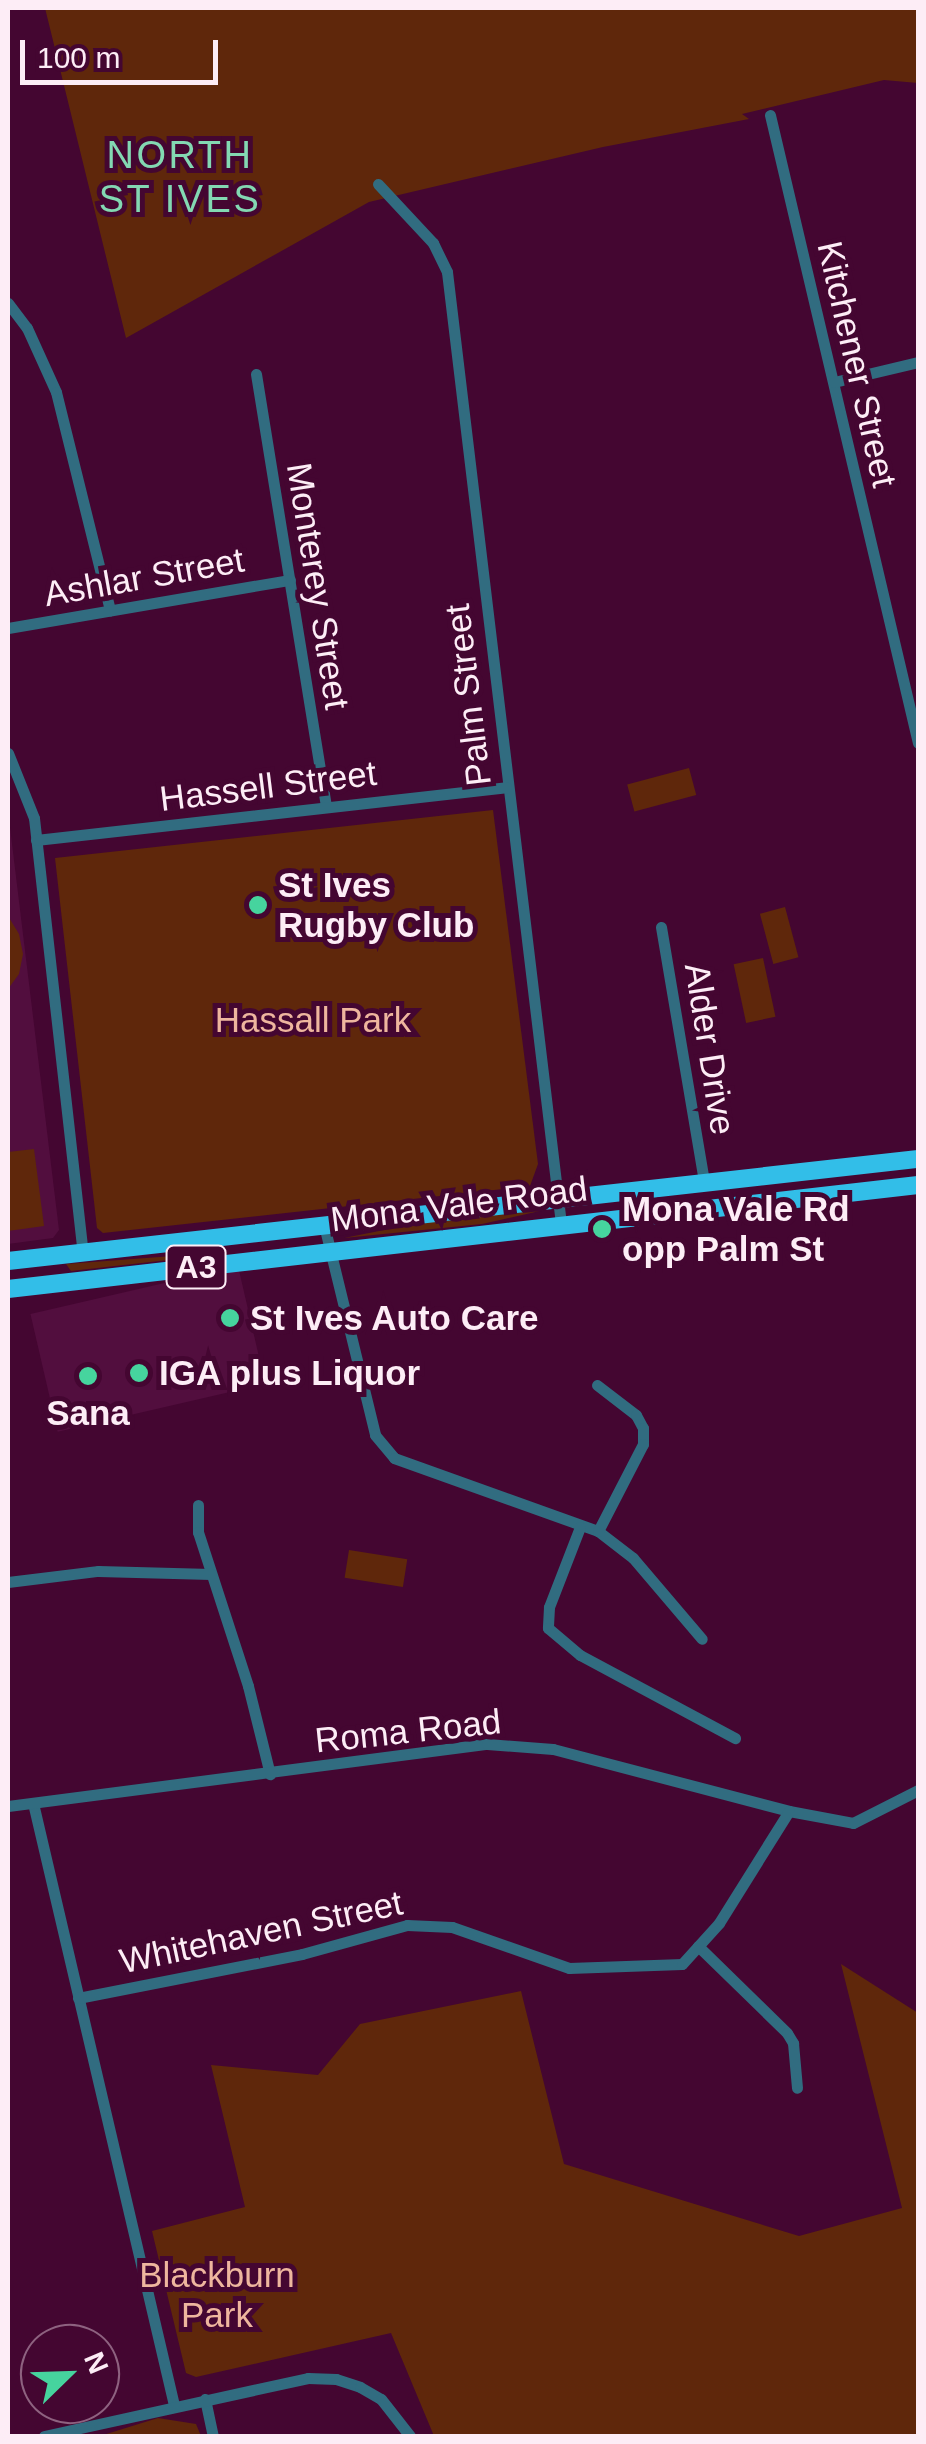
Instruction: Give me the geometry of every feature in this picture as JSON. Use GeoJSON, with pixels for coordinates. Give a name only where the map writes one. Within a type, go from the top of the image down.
{"type":"FeatureCollection","features":[{"type":"Feature","properties":{"kind":"highway","name":"Mona Vale Road"},"geometry":{"type":"LineString","coordinates":[[8,1260],[918,1159]]}},
{"type":"Feature","properties":{"kind":"highway","name":"Mona Vale Road"},"geometry":{"type":"LineString","coordinates":[[8,1288],[918,1184]]}},
{"type":"Feature","properties":{"kind":"street","name":"Kitchener Street"},"geometry":{"type":"LineString","coordinates":[[770,115],[918,743]]}},
{"type":"Feature","properties":{"kind":"street","name":"Palm Street"},"geometry":{"type":"LineString","coordinates":[[378,184],[432,243],[447,272],[561,1224]]}},
{"type":"Feature","properties":{"kind":"street"},"geometry":{"type":"LineString","coordinates":[[8,304],[28,328],[56,392],[110,610]]}},
{"type":"Feature","properties":{"kind":"street"},"geometry":{"type":"LineString","coordinates":[[834,382],[918,362]]}},
{"type":"Feature","properties":{"kind":"street","name":"Monterey Street"},"geometry":{"type":"LineString","coordinates":[[256,374],[326,806]]}},
{"type":"Feature","properties":{"kind":"street","name":"Ashlar Street"},"geometry":{"type":"LineString","coordinates":[[8,628],[290,580]]}},
{"type":"Feature","properties":{"kind":"street"},"geometry":{"type":"LineString","coordinates":[[8,753],[34,818],[84,1252]]}},
{"type":"Feature","properties":{"kind":"street","name":"Hassell Street"},"geometry":{"type":"LineString","coordinates":[[36,840],[506,787]]}},
{"type":"Feature","properties":{"kind":"street","name":"Alder Drive"},"geometry":{"type":"LineString","coordinates":[[662,926],[704,1180]]}},
{"type":"Feature","properties":{"kind":"street"},"geometry":{"type":"LineString","coordinates":[[324,1225],[375,1435],[394,1458],[598,1532],[633,1558],[702,1639]]}},
{"type":"Feature","properties":{"kind":"street"},"geometry":{"type":"LineString","coordinates":[[597,1386],[636,1416],[643,1428],[643,1444],[598,1532]]}},
{"type":"Feature","properties":{"kind":"street"},"geometry":{"type":"LineString","coordinates":[[198,1505],[198,1532],[248,1686],[270,1774]]}},
{"type":"Feature","properties":{"kind":"street"},"geometry":{"type":"LineString","coordinates":[[580,1527],[548,1606],[548,1628],[580,1655],[735,1738]]}},
{"type":"Feature","properties":{"kind":"street"},"geometry":{"type":"LineString","coordinates":[[8,1582],[98,1571],[211,1574]]}},
{"type":"Feature","properties":{"kind":"street","name":"Roma Road"},"geometry":{"type":"LineString","coordinates":[[8,1806],[487,1744],[553,1748],[789,1812],[853,1822],[918,1790]]}},
{"type":"Feature","properties":{"kind":"street"},"geometry":{"type":"LineString","coordinates":[[33,1803],[174,2405]]}},
{"type":"Feature","properties":{"kind":"street","name":"Whitehaven Street"},"geometry":{"type":"LineString","coordinates":[[78,1998],[302,1954],[407,1925],[452,1927],[569,1968],[682,1964],[718,1923],[789,1812]]}},
{"type":"Feature","properties":{"kind":"street"},"geometry":{"type":"LineString","coordinates":[[698,1946],[787,2032],[797,2088]]}},
{"type":"Feature","properties":{"kind":"street"},"geometry":{"type":"LineString","coordinates":[[44,2436],[308,2378],[336,2379],[380,2399],[410,2436]]}},
{"type":"Feature","properties":{"kind":"street"},"geometry":{"type":"LineString","coordinates":[[205,2398],[214,2436]]}},
{"type":"Feature","properties":{"kind":"shaded area"},"geometry":{"type":"Polygon","coordinates":[[[8,811],[59,1230],[53,1238],[8,1244],[8,811]]]}},
{"type":"Feature","properties":{"kind":"shaded area"},"geometry":{"type":"Polygon","coordinates":[[[238,1266],[265,1384],[58,1432],[30,1314],[238,1266]]]}},
{"type":"Feature","properties":{"kind":"green space"},"geometry":{"type":"Polygon","coordinates":[[[45,8],[918,8],[918,83],[884,80],[742,114],[749,119],[603,147],[369,202],[126,338],[45,8]]]}},
{"type":"Feature","properties":{"kind":"green space"},"geometry":{"type":"Polygon","coordinates":[[[689,768],[696,795],[634,812],[627,785],[689,768]]]}},
{"type":"Feature","properties":{"kind":"green space","name":"Hassall Park"},"geometry":{"type":"Polygon","coordinates":[[[493,810],[538,1164],[530,1186],[103,1233],[97,1228],[55,858],[493,810]]]}},
{"type":"Feature","properties":{"kind":"green space"},"geometry":{"type":"Polygon","coordinates":[[[785,907],[798,957],[773,964],[760,914],[785,907]]]}},
{"type":"Feature","properties":{"kind":"green space"},"geometry":{"type":"Polygon","coordinates":[[[8,916],[19,934],[23,954],[19,974],[8,989],[8,916]]]}},
{"type":"Feature","properties":{"kind":"green space"},"geometry":{"type":"Polygon","coordinates":[[[763,958],[775,1017],[746,1023],[734,964],[763,958]]]}},
{"type":"Feature","properties":{"kind":"green space"},"geometry":{"type":"Polygon","coordinates":[[[34,1149],[44,1226],[8,1231],[8,1152],[34,1149]]]}},
{"type":"Feature","properties":{"kind":"green space"},"geometry":{"type":"Polygon","coordinates":[[[544,1210],[482,1224],[344,1238],[424,1222],[544,1210]]]}},
{"type":"Feature","properties":{"kind":"green space"},"geometry":{"type":"Polygon","coordinates":[[[173,1256],[177,1259],[71,1271],[66,1264],[173,1256]]]}},
{"type":"Feature","properties":{"kind":"green space"},"geometry":{"type":"Polygon","coordinates":[[[349,1550],[407,1559],[403,1587],[345,1578],[349,1550]]]}},
{"type":"Feature","properties":{"kind":"green space","name":"Blackburn Park"},"geometry":{"type":"Polygon","coordinates":[[[841,1964],[918,2013],[918,2436],[434,2436],[391,2333],[196,2377],[186,2373],[152,2231],[245,2207],[211,2065],[318,2075],[360,2024],[521,1991],[564,2164],[799,2236],[902,2208],[841,1964]]]}},
{"type":"Feature","properties":{"kind":"green space"},"geometry":{"type":"Polygon","coordinates":[[[158,2418],[196,2424],[201,2436],[100,2436],[158,2418]]]}},
{"type":"Feature","properties":{"kind":"place","name":"St Ives Rugby Club"},"geometry":{"type":"Point","coordinates":[258,905]}},
{"type":"Feature","properties":{"kind":"place","name":"Mona Vale Rd opp Palm St"},"geometry":{"type":"Point","coordinates":[602,1229]}},
{"type":"Feature","properties":{"kind":"place","name":"St Ives Auto Care"},"geometry":{"type":"Point","coordinates":[230,1318]}},
{"type":"Feature","properties":{"kind":"place","name":"IGA plus Liquor"},"geometry":{"type":"Point","coordinates":[139,1373]}},
{"type":"Feature","properties":{"kind":"place","name":"Sana"},"geometry":{"type":"Point","coordinates":[88,1376]}},
{"type":"Feature","properties":{"kind":"district","name":"NORTH ST IVES"},"geometry":{"type":"Point","coordinates":[180,178]}}]}
